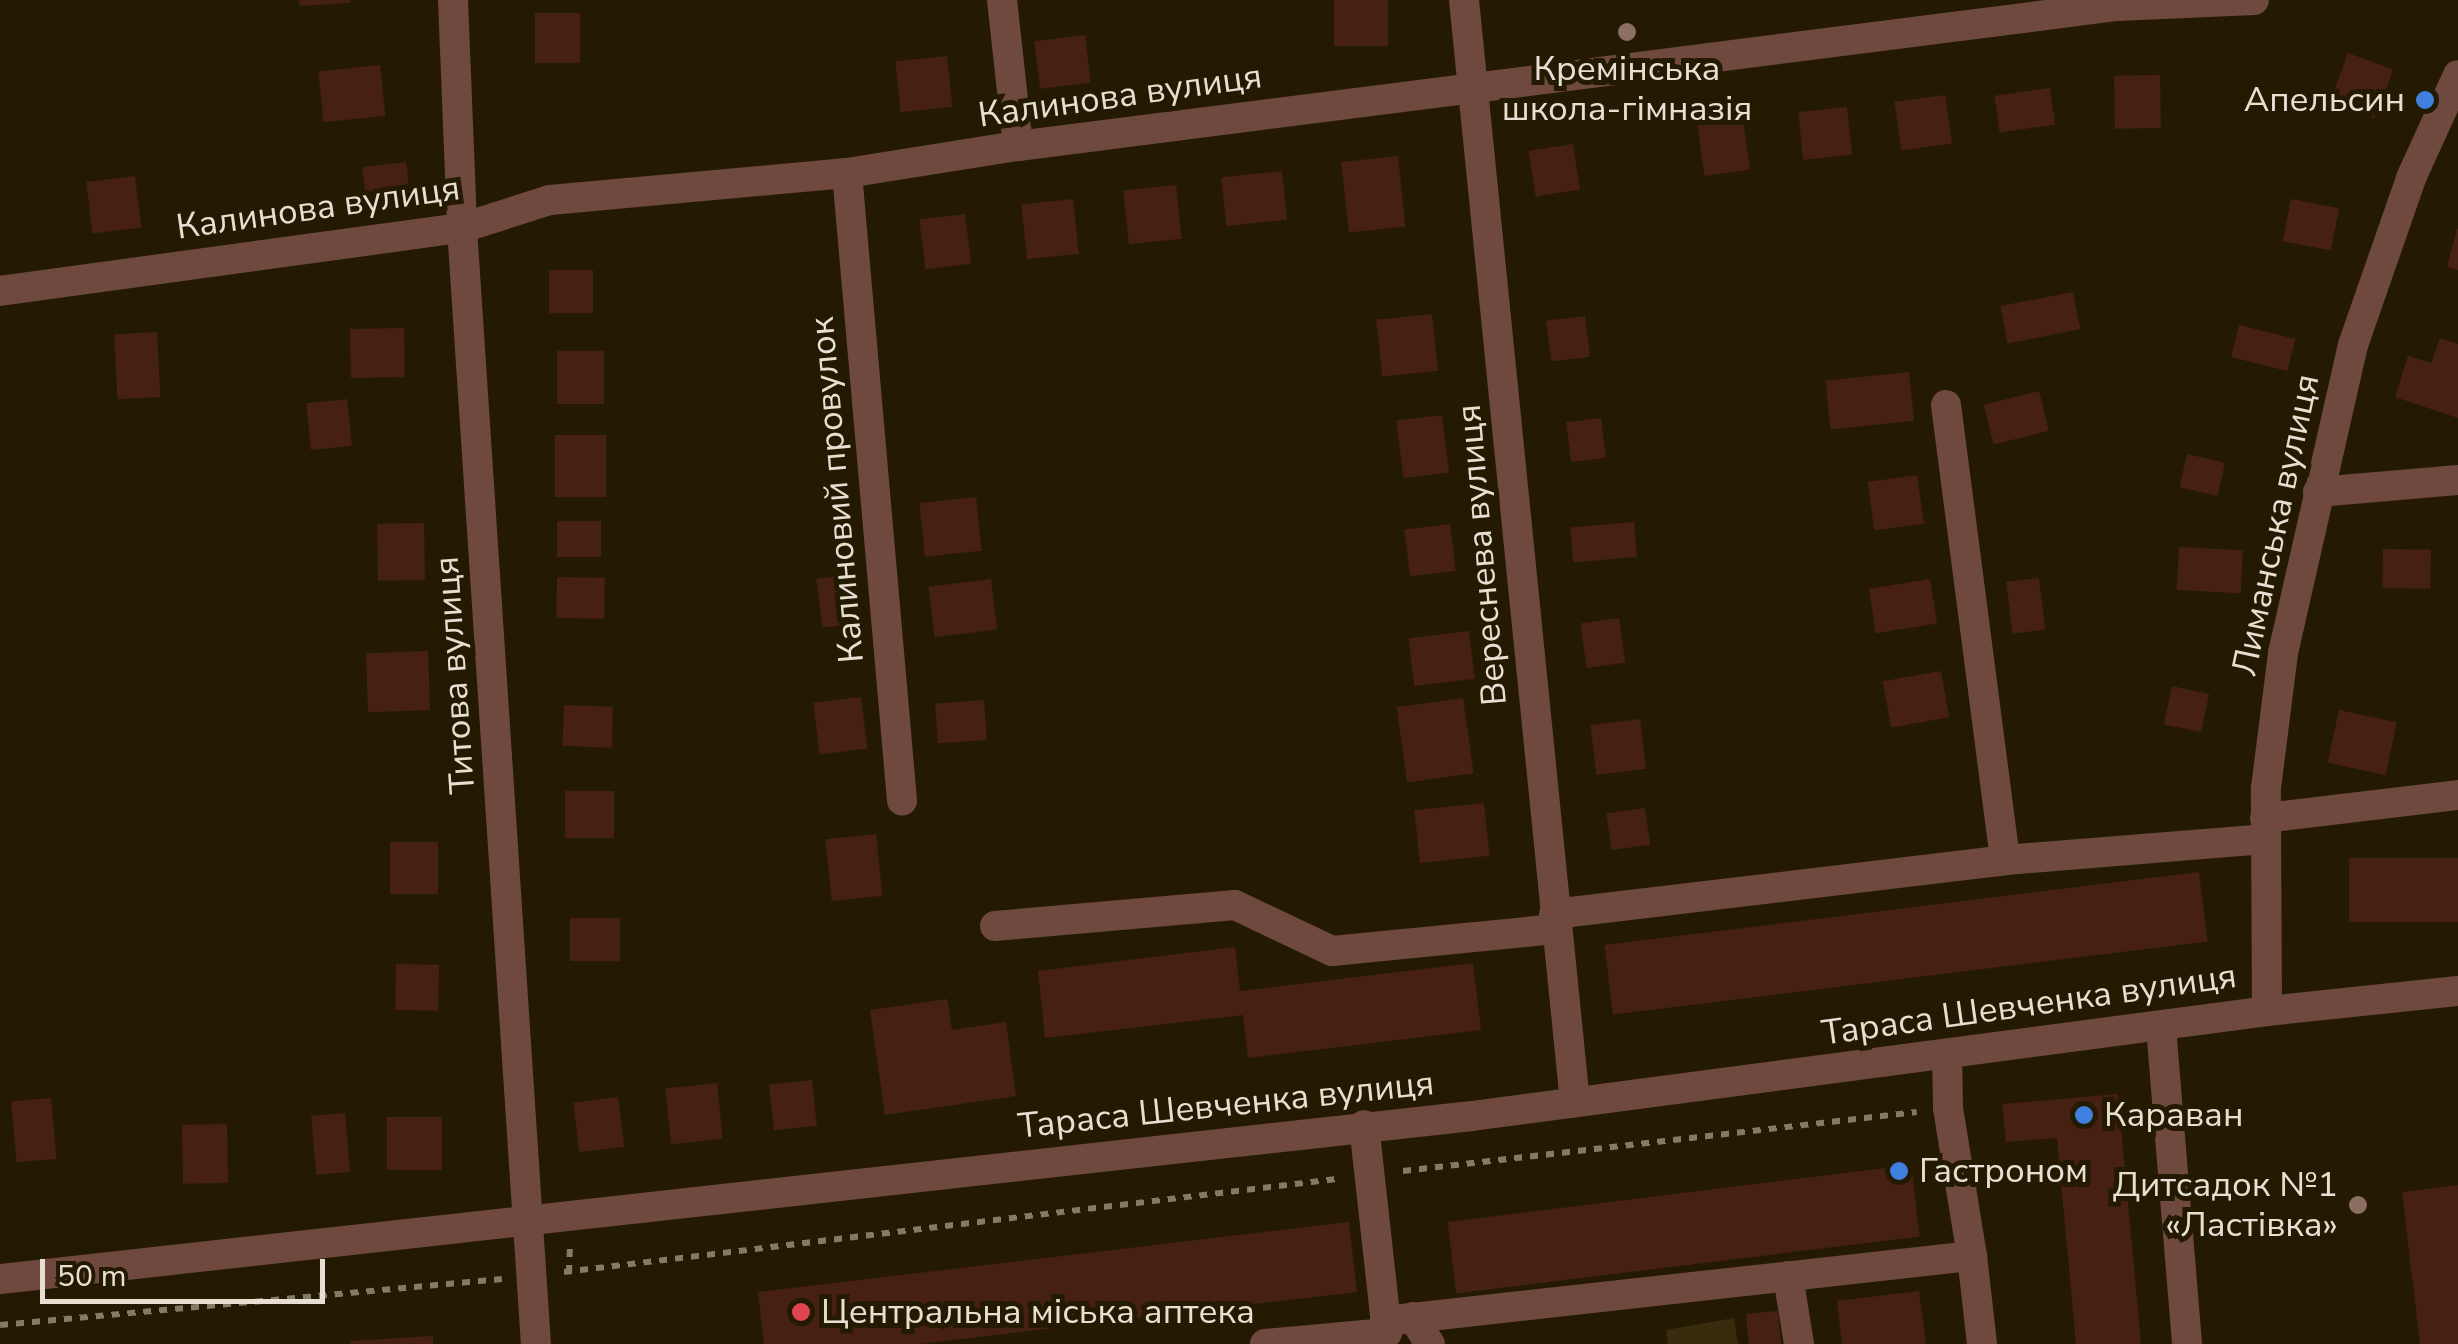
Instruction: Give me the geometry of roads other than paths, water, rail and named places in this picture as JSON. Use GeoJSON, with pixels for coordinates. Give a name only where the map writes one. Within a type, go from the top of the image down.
{"type":"FeatureCollection","features":[{"type":"Feature","properties":{"kind":"street","name":"Титова вулиця"},"geometry":{"type":"LineString","coordinates":[[453,0],[462,228],[536,1344]]}},
{"type":"Feature","properties":{"kind":"street"},"geometry":{"type":"LineString","coordinates":[[1002,0],[1018,146]]}},
{"type":"Feature","properties":{"kind":"street","name":"Вереснева вулиця"},"geometry":{"type":"LineString","coordinates":[[1464,0],[1476,88],[1574,1102]]}},
{"type":"Feature","properties":{"kind":"street","name":"Калинова вулиця"},"geometry":{"type":"LineString","coordinates":[[0,291],[462,228],[550,200],[846,173],[1018,146],[2116,3],[2254,0]]}},
{"type":"Feature","properties":{"kind":"street","name":"Лиманська вулиця"},"geometry":{"type":"LineString","coordinates":[[2268,1010],[2264,828],[2283,652],[2353,346],[2411,178],[2458,75]]}},
{"type":"Feature","properties":{"kind":"street","name":"Калиновий провулок"},"geometry":{"type":"LineString","coordinates":[[846,173],[902,801]]}},
{"type":"Feature","properties":{"kind":"street"},"geometry":{"type":"LineString","coordinates":[[1946,406],[2005,860]]}},
{"type":"Feature","properties":{"kind":"street"},"geometry":{"type":"LineString","coordinates":[[2318,492],[2458,480]]}},
{"type":"Feature","properties":{"kind":"street"},"geometry":{"type":"LineString","coordinates":[[995,926],[1235,906],[1332,951],[2264,828],[2458,795]]}},
{"type":"Feature","properties":{"kind":"street","name":"Тараса Шевченка вулиця"},"geometry":{"type":"LineString","coordinates":[[0,1279],[530,1223],[571,1215],[1574,1102],[2268,1010],[2458,992]]}},
{"type":"Feature","properties":{"kind":"street"},"geometry":{"type":"LineString","coordinates":[[2160,1027],[2187,1344]]}},
{"type":"Feature","properties":{"kind":"street"},"geometry":{"type":"LineString","coordinates":[[1947,1054],[1948,1108],[1982,1344]]}},
{"type":"Feature","properties":{"kind":"street"},"geometry":{"type":"LineString","coordinates":[[1364,1125],[1367,1176],[1399,1319],[1430,1344]]}},
{"type":"Feature","properties":{"kind":"street"},"geometry":{"type":"LineString","coordinates":[[1265,1344],[1387,1332],[1399,1319],[1972,1256]]}},
{"type":"Feature","properties":{"kind":"street"},"geometry":{"type":"LineString","coordinates":[[1788,1276],[1798,1344]]}},
{"type":"Feature","properties":{"kind":"place","name":"Кремінська школа-гімназія"},"geometry":{"type":"Point","coordinates":[1627,32]}},
{"type":"Feature","properties":{"kind":"place","name":"Апельсин"},"geometry":{"type":"Point","coordinates":[2425,100]}},
{"type":"Feature","properties":{"kind":"place","name":"Караван"},"geometry":{"type":"Point","coordinates":[2084,1115]}},
{"type":"Feature","properties":{"kind":"place","name":"Гастроном"},"geometry":{"type":"Point","coordinates":[1899,1171]}},
{"type":"Feature","properties":{"kind":"place","name":"Дитсадок №1 «Ластівка»"},"geometry":{"type":"Point","coordinates":[2358,1205]}},
{"type":"Feature","properties":{"kind":"place","name":"Центральна міська аптека"},"geometry":{"type":"Point","coordinates":[801,1312]}}]}
